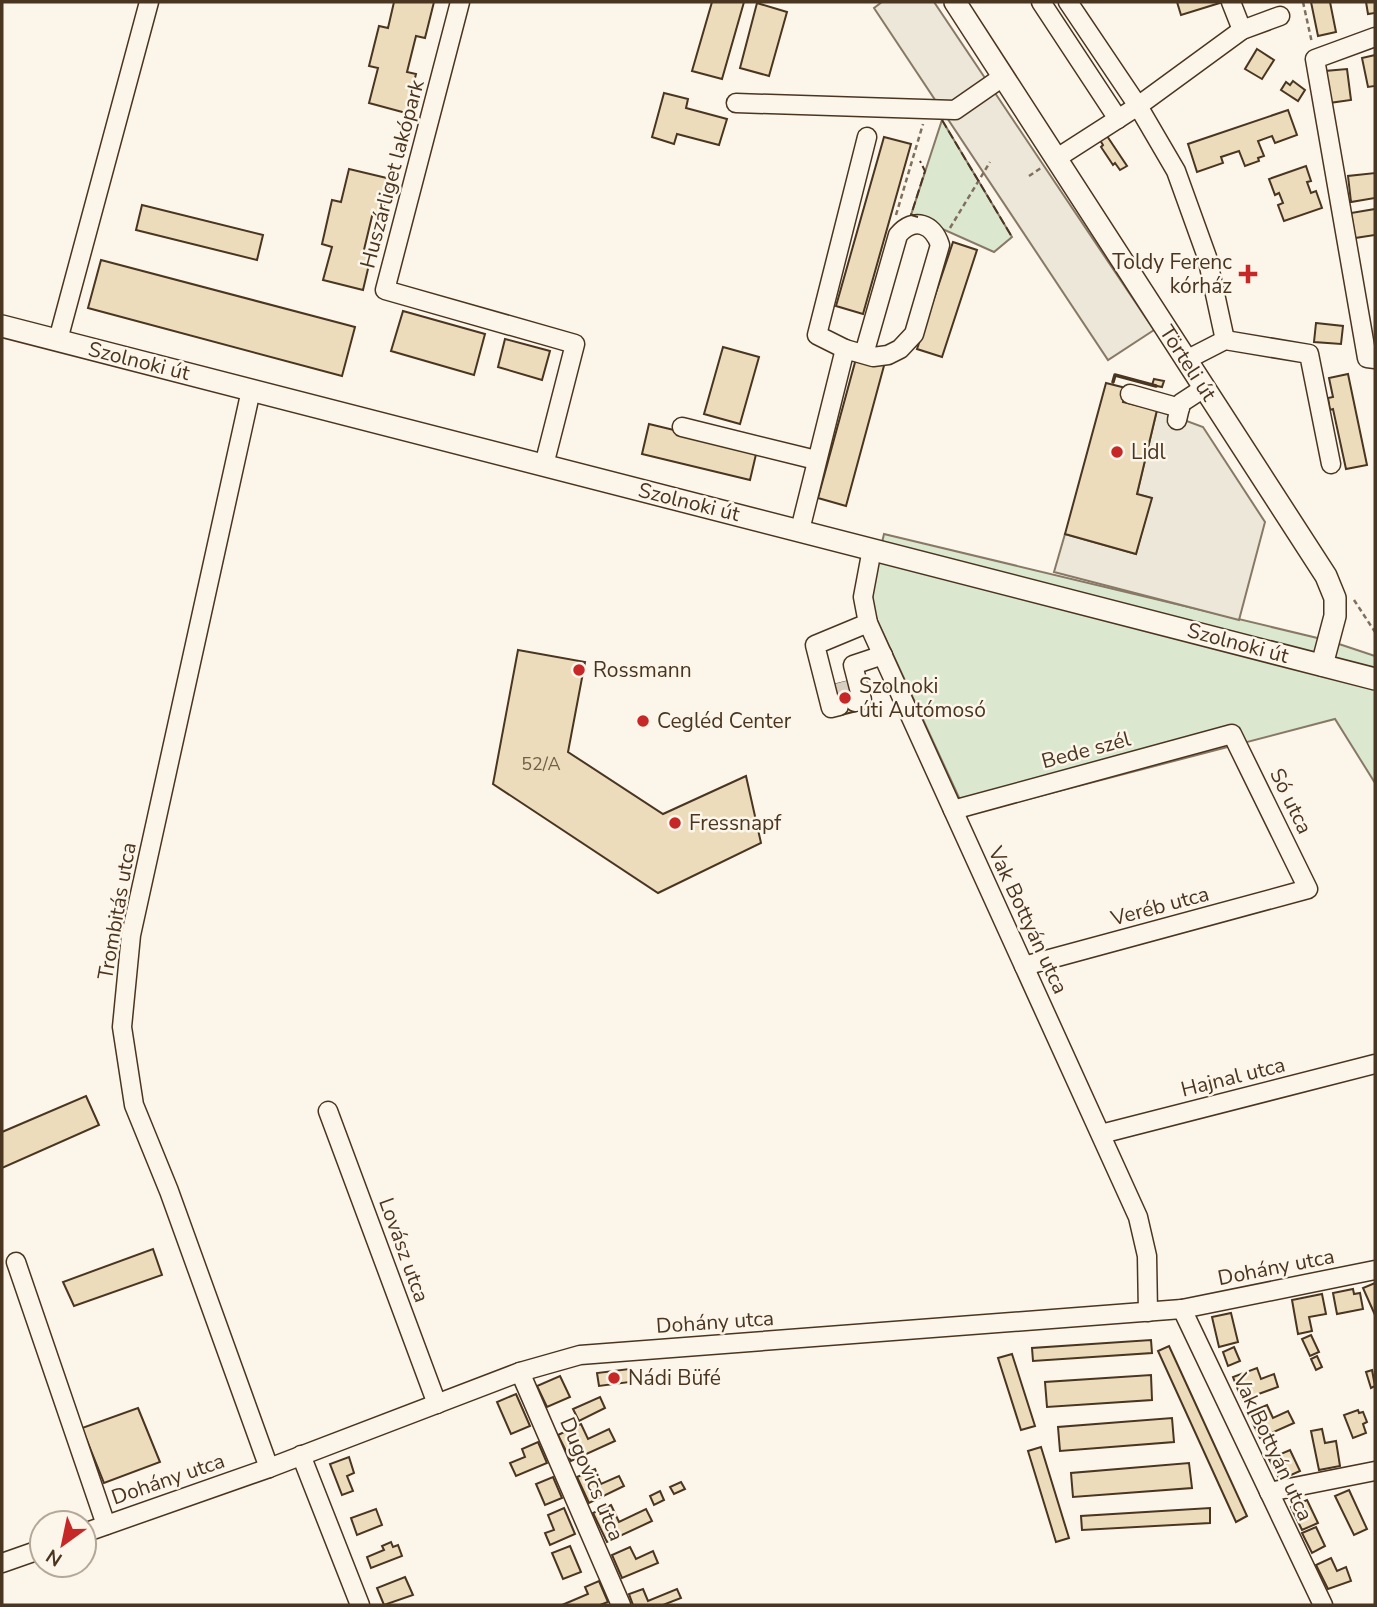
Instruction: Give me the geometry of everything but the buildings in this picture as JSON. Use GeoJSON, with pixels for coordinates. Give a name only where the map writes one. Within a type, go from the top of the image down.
{"type":"FeatureCollection","features":[{"type":"Feature","properties":{"kind":"main road","name":"Törteli út"},"geometry":{"type":"LineString","coordinates":[[955,2],[1326,576],[1335,598],[1335,616],[1322,665]]}},
{"type":"Feature","properties":{"kind":"main road","name":"Szolnoki út"},"geometry":{"type":"LineString","coordinates":[[2,326],[1375,678]]}},
{"type":"Feature","properties":{"kind":"street"},"geometry":{"type":"LineString","coordinates":[[58,340],[149,2]]}},
{"type":"Feature","properties":{"kind":"street","name":"Huszárliget lakópark"},"geometry":{"type":"LineString","coordinates":[[460,2],[385,290],[575,344],[544,465]]}},
{"type":"Feature","properties":{"kind":"street"},"geometry":{"type":"LineString","coordinates":[[1041,2],[1118,119]]}},
{"type":"Feature","properties":{"kind":"street"},"geometry":{"type":"LineString","coordinates":[[1068,2],[1138,106],[1176,171],[1208,257],[1225,340]]}},
{"type":"Feature","properties":{"kind":"street"},"geometry":{"type":"LineString","coordinates":[[1231,2],[1242,30]]}},
{"type":"Feature","properties":{"kind":"street"},"geometry":{"type":"LineString","coordinates":[[1057,158],[1138,106],[1242,30],[1280,16]]}},
{"type":"Feature","properties":{"kind":"street"},"geometry":{"type":"LineString","coordinates":[[1371,358],[1315,60],[1375,37]]}},
{"type":"Feature","properties":{"kind":"street"},"geometry":{"type":"LineString","coordinates":[[736,103],[955,110],[1004,76]]}},
{"type":"Feature","properties":{"kind":"street"},"geometry":{"type":"LineString","coordinates":[[864,354],[898,235],[913,224],[924,225],[936,234],[940,245],[914,334],[900,349],[888,355],[873,357],[845,349],[817,335],[867,137]]}},
{"type":"Feature","properties":{"kind":"street"},"geometry":{"type":"LineString","coordinates":[[1186,359],[1225,340],[1309,354],[1332,464]]}},
{"type":"Feature","properties":{"kind":"street"},"geometry":{"type":"LineString","coordinates":[[800,530],[845,349]]}},
{"type":"Feature","properties":{"kind":"street"},"geometry":{"type":"LineString","coordinates":[[1130,394],[1178,414],[1181,403],[1203,388]]}},
{"type":"Feature","properties":{"kind":"street","name":"Trombitás utca"},"geometry":{"type":"LineString","coordinates":[[251,390],[131,935],[122,1027],[134,1105],[179,1216],[269,1468]]}},
{"type":"Feature","properties":{"kind":"street"},"geometry":{"type":"LineString","coordinates":[[682,427],[816,460]]}},
{"type":"Feature","properties":{"kind":"street","name":"Vak Bottyán utca"},"geometry":{"type":"LineString","coordinates":[[872,549],[863,597],[868,623],[1138,1217],[1144,1237],[1148,1312]]}},
{"type":"Feature","properties":{"kind":"street"},"geometry":{"type":"LineString","coordinates":[[868,623],[815,645],[843,692],[853,665],[883,655]]}},
{"type":"Feature","properties":{"kind":"street","name":"Bede szél"},"geometry":{"type":"LineString","coordinates":[[953,810],[1232,733]]}},
{"type":"Feature","properties":{"kind":"street","name":"Só utca"},"geometry":{"type":"LineString","coordinates":[[1232,733],[1308,889]]}},
{"type":"Feature","properties":{"kind":"street","name":"Veréb utca"},"geometry":{"type":"LineString","coordinates":[[1024,967],[1308,889]]}},
{"type":"Feature","properties":{"kind":"street","name":"Hajnal utca"},"geometry":{"type":"LineString","coordinates":[[1101,1134],[1375,1064]]}},
{"type":"Feature","properties":{"kind":"street","name":"Lovász utca"},"geometry":{"type":"LineString","coordinates":[[328,1111],[437,1404]]}},
{"type":"Feature","properties":{"kind":"street"},"geometry":{"type":"LineString","coordinates":[[16,1262],[106,1525]]}},
{"type":"Feature","properties":{"kind":"street","name":"Dohány utca"},"geometry":{"type":"LineString","coordinates":[[98,1528],[269,1468],[520,1371],[580,1355],[1182,1309],[1375,1270]]}},
{"type":"Feature","properties":{"kind":"street","name":"Vak Bottyán utca"},"geometry":{"type":"LineString","coordinates":[[1182,1309],[1323,1605]]}},
{"type":"Feature","properties":{"kind":"street","name":"Dugovics utca"},"geometry":{"type":"LineString","coordinates":[[520,1371],[621,1605]]}},
{"type":"Feature","properties":{"kind":"street"},"geometry":{"type":"LineString","coordinates":[[301,1455],[360,1605]]}},
{"type":"Feature","properties":{"kind":"street"},"geometry":{"type":"LineString","coordinates":[[1269,1492],[1375,1471]]}},
{"type":"Feature","properties":{"kind":"street"},"geometry":{"type":"LineString","coordinates":[[2,1563],[28,1554]]}},
{"type":"Feature","properties":{"kind":"path"},"geometry":{"type":"LineString","coordinates":[[1303,2],[1315,60]]}},
{"type":"Feature","properties":{"kind":"path"},"geometry":{"type":"LineString","coordinates":[[940,245],[990,162]]}},
{"type":"Feature","properties":{"kind":"green space"},"geometry":{"type":"Polygon","coordinates":[[[942,120],[1012,237],[994,252],[911,215],[942,120]]]}},
{"type":"Feature","properties":{"kind":"green space"},"geometry":{"type":"Polygon","coordinates":[[[884,534],[1330,641],[1375,656],[1375,783],[1335,719],[967,815],[872,609],[873,581],[884,534]]]}},
{"type":"Feature","properties":{"kind":"shaded area"},"geometry":{"type":"Polygon","coordinates":[[[882,2],[934,2],[1154,330],[1108,360],[874,8],[882,2]]]}},
{"type":"Feature","properties":{"kind":"shaded area"},"geometry":{"type":"Polygon","coordinates":[[[1157,410],[1203,427],[1265,522],[1239,620],[1054,572],[1065,534],[1136,554],[1151,498],[1137,494],[1157,410]]]}},
{"type":"Feature","properties":{"kind":"tunnel"},"geometry":{"type":"LineString","coordinates":[[836,693],[851,689]]}},
{"type":"Feature","properties":{"kind":"fence"},"geometry":{"type":"LineString","coordinates":[[942,120],[1012,237]]}},
{"type":"Feature","properties":{"kind":"fence"},"geometry":{"type":"LineString","coordinates":[[918,217],[911,215],[925,171],[920,161]]}},
{"type":"Feature","properties":{"kind":"wall"},"geometry":{"type":"LineString","coordinates":[[1113,382],[1115,375],[1156,386]]}},
{"type":"Feature","properties":{"kind":"place","name":"Toldy Ferenc kórház"},"geometry":{"type":"Point","coordinates":[1248,274]}},
{"type":"Feature","properties":{"kind":"place","name":"Lidl"},"geometry":{"type":"Point","coordinates":[1117,452]}},
{"type":"Feature","properties":{"kind":"place","name":"Rossmann"},"geometry":{"type":"Point","coordinates":[579,670]}},
{"type":"Feature","properties":{"kind":"place","name":"Szolnoki úti Autómosó"},"geometry":{"type":"Point","coordinates":[845,698]}},
{"type":"Feature","properties":{"kind":"place","name":"Cegléd Center"},"geometry":{"type":"Point","coordinates":[643,721]}},
{"type":"Feature","properties":{"kind":"place","name":"Fressnapf"},"geometry":{"type":"Point","coordinates":[675,823]}},
{"type":"Feature","properties":{"kind":"place","name":"Nádi Büfé"},"geometry":{"type":"Point","coordinates":[614,1378]}}]}
